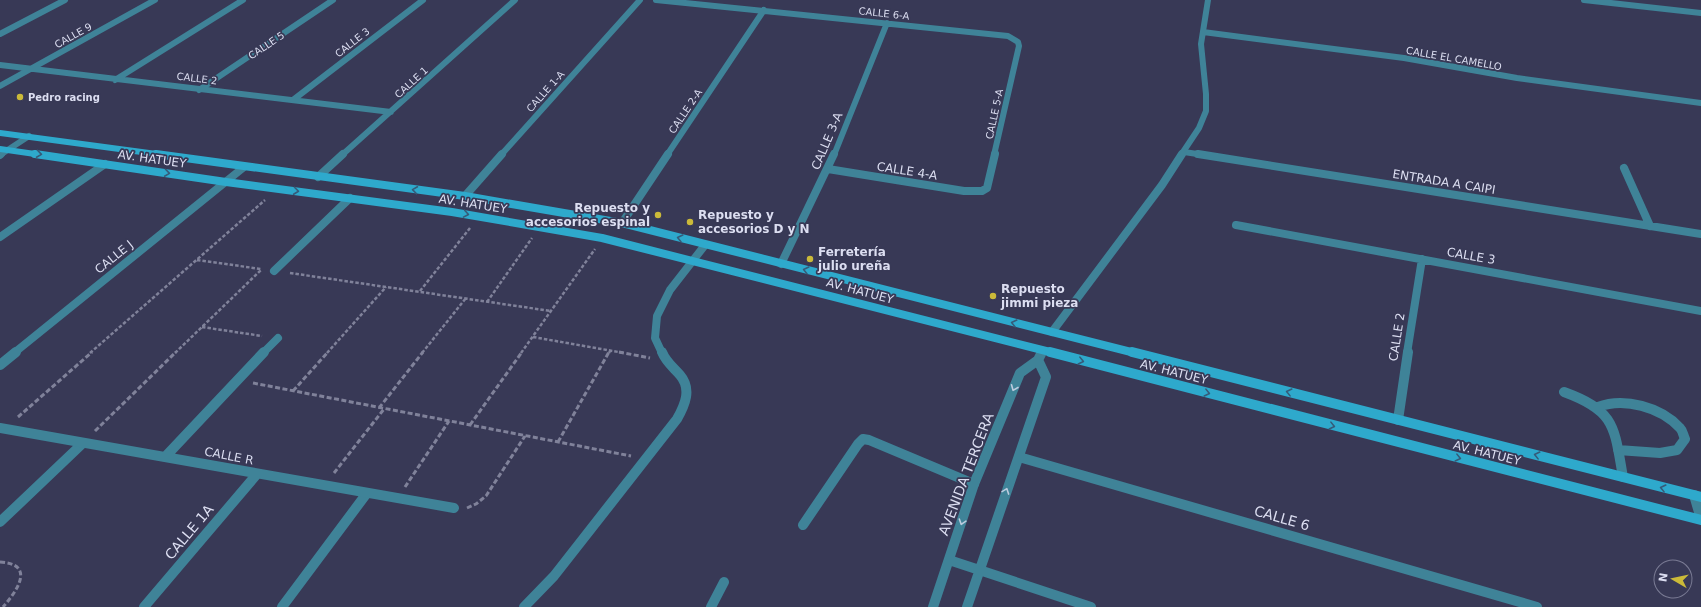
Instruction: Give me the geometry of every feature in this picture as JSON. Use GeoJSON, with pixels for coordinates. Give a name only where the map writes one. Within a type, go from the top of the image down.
{"type":"FeatureCollection","features":[{"type":"Feature","properties":{"kind":"main road","name":"AV. HATUEY"},"geometry":{"type":"LineString","coordinates":[[0,133],[465,196],[622,223],[1697,496]]}},
{"type":"Feature","properties":{"kind":"main road","name":"AV. HATUEY"},"geometry":{"type":"LineString","coordinates":[[0,148],[226,182],[479,216],[602,238],[693,260],[1041,355],[1701,520]]}},
{"type":"Feature","properties":{"kind":"street"},"geometry":{"type":"LineString","coordinates":[[0,34],[66,0]]}},
{"type":"Feature","properties":{"kind":"street","name":"CALLE 9"},"geometry":{"type":"LineString","coordinates":[[0,86],[155,0]]}},
{"type":"Feature","properties":{"kind":"street"},"geometry":{"type":"LineString","coordinates":[[114,80],[243,0]]}},
{"type":"Feature","properties":{"kind":"street","name":"CALLE 5"},"geometry":{"type":"LineString","coordinates":[[199,90],[333,0]]}},
{"type":"Feature","properties":{"kind":"street","name":"CALLE 3"},"geometry":{"type":"LineString","coordinates":[[293,100],[423,0]]}},
{"type":"Feature","properties":{"kind":"street","name":"CALLE 1"},"geometry":{"type":"LineString","coordinates":[[318,177],[515,0]]}},
{"type":"Feature","properties":{"kind":"street","name":"CALLE 1-A"},"geometry":{"type":"LineString","coordinates":[[465,196],[640,0]]}},
{"type":"Feature","properties":{"kind":"street","name":"CALLE 6-A"},"geometry":{"type":"LineString","coordinates":[[656,0],[1000,34],[1014,39]]}},
{"type":"Feature","properties":{"kind":"street"},"geometry":{"type":"LineString","coordinates":[[1052,332],[1140,215],[1199,128],[1206,111],[1206,94],[1201,44],[1208,0]]}},
{"type":"Feature","properties":{"kind":"street"},"geometry":{"type":"LineString","coordinates":[[1584,0],[1701,13]]}},
{"type":"Feature","properties":{"kind":"street","name":"CALLE 2-A"},"geometry":{"type":"LineString","coordinates":[[622,223],[764,10]]}},
{"type":"Feature","properties":{"kind":"street","name":"CALLE 3-A"},"geometry":{"type":"LineString","coordinates":[[780,264],[788,252],[828,169],[887,23]]}},
{"type":"Feature","properties":{"kind":"street","name":"CALLE EL CAMELLO"},"geometry":{"type":"LineString","coordinates":[[1203,32],[1404,58],[1517,78],[1701,103]]}},
{"type":"Feature","properties":{"kind":"street","name":"CALLE 5-A"},"geometry":{"type":"LineString","coordinates":[[982,191],[987,188],[990,182],[1018,54],[1018,42],[1014,39]]}},
{"type":"Feature","properties":{"kind":"street","name":"CALLE 2"},"geometry":{"type":"LineString","coordinates":[[0,65],[29,70],[391,112]]}},
{"type":"Feature","properties":{"kind":"street"},"geometry":{"type":"LineString","coordinates":[[0,155],[29,136]]}},
{"type":"Feature","properties":{"kind":"street","name":"ENTRADA A CAIPI"},"geometry":{"type":"LineString","coordinates":[[1184,152],[1701,234]]}},
{"type":"Feature","properties":{"kind":"street"},"geometry":{"type":"LineString","coordinates":[[0,237],[105,164]]}},
{"type":"Feature","properties":{"kind":"street","name":"CALLE J"},"geometry":{"type":"LineString","coordinates":[[0,365],[244,167]]}},
{"type":"Feature","properties":{"kind":"street"},"geometry":{"type":"LineString","coordinates":[[1624,168],[1650,226]]}},
{"type":"Feature","properties":{"kind":"street","name":"CALLE 4-A"},"geometry":{"type":"LineString","coordinates":[[828,169],[964,191],[982,191]]}},
{"type":"Feature","properties":{"kind":"street"},"geometry":{"type":"LineString","coordinates":[[274,271],[350,198]]}},
{"type":"Feature","properties":{"kind":"street","name":"CALLE 3"},"geometry":{"type":"LineString","coordinates":[[1236,224],[1701,311]]}},
{"type":"Feature","properties":{"kind":"street"},"geometry":{"type":"LineString","coordinates":[[524,607],[554,576],[647,459],[677,419],[685,404],[687,389],[681,376],[666,361],[655,338],[657,316],[670,290],[705,244]]}},
{"type":"Feature","properties":{"kind":"street","name":"CALLE 2"},"geometry":{"type":"LineString","coordinates":[[1398,420],[1422,259]]}},
{"type":"Feature","properties":{"kind":"street"},"geometry":{"type":"LineString","coordinates":[[165,457],[278,338]]}},
{"type":"Feature","properties":{"kind":"street"},"geometry":{"type":"LineString","coordinates":[[967,607],[1046,377],[1041,355]]}},
{"type":"Feature","properties":{"kind":"street","name":"AVENIDA TERCERA"},"geometry":{"type":"LineString","coordinates":[[933,607],[974,484],[1020,373],[1041,355]]}},
{"type":"Feature","properties":{"kind":"street"},"geometry":{"type":"LineString","coordinates":[[1564,392],[1584,398],[1598,407],[1608,418],[1614,433],[1622,477]]}},
{"type":"Feature","properties":{"kind":"street"},"geometry":{"type":"LineString","coordinates":[[1598,407],[1614,401],[1632,404],[1652,410],[1669,419],[1681,429],[1685,439],[1677,450],[1660,453],[1618,450]]}},
{"type":"Feature","properties":{"kind":"street","name":"CALLE R"},"geometry":{"type":"LineString","coordinates":[[3,429],[454,508]]}},
{"type":"Feature","properties":{"kind":"street"},"geometry":{"type":"LineString","coordinates":[[803,525],[858,444],[863,440],[869,440],[974,484]]}},
{"type":"Feature","properties":{"kind":"street"},"geometry":{"type":"LineString","coordinates":[[0,522],[83,442]]}},
{"type":"Feature","properties":{"kind":"street","name":"CALLE 6"},"geometry":{"type":"LineString","coordinates":[[1019,457],[1537,607]]}},
{"type":"Feature","properties":{"kind":"street","name":"CALLE 1A"},"geometry":{"type":"LineString","coordinates":[[144,607],[257,474]]}},
{"type":"Feature","properties":{"kind":"street"},"geometry":{"type":"LineString","coordinates":[[282,607],[367,493]]}},
{"type":"Feature","properties":{"kind":"street"},"geometry":{"type":"LineString","coordinates":[[1697,496],[1701,520]]}},
{"type":"Feature","properties":{"kind":"street"},"geometry":{"type":"LineString","coordinates":[[949,560],[1092,607]]}},
{"type":"Feature","properties":{"kind":"street"},"geometry":{"type":"LineString","coordinates":[[711,607],[724,582]]}},
{"type":"Feature","properties":{"kind":"path"},"geometry":{"type":"LineString","coordinates":[[3,429],[278,188]]}},
{"type":"Feature","properties":{"kind":"path"},"geometry":{"type":"LineString","coordinates":[[420,292],[479,216]]}},
{"type":"Feature","properties":{"kind":"path"},"geometry":{"type":"LineString","coordinates":[[487,302],[539,227]]}},
{"type":"Feature","properties":{"kind":"path"},"geometry":{"type":"LineString","coordinates":[[470,425],[602,238]]}},
{"type":"Feature","properties":{"kind":"path"},"geometry":{"type":"LineString","coordinates":[[197,260],[551,311]]}},
{"type":"Feature","properties":{"kind":"path"},"geometry":{"type":"LineString","coordinates":[[83,442],[262,269]]}},
{"type":"Feature","properties":{"kind":"path"},"geometry":{"type":"LineString","coordinates":[[293,391],[386,287]]}},
{"type":"Feature","properties":{"kind":"path"},"geometry":{"type":"LineString","coordinates":[[379,408],[466,298]]}},
{"type":"Feature","properties":{"kind":"path"},"geometry":{"type":"LineString","coordinates":[[202,327],[278,338]]}},
{"type":"Feature","properties":{"kind":"path"},"geometry":{"type":"LineString","coordinates":[[533,337],[666,361]]}},
{"type":"Feature","properties":{"kind":"path"},"geometry":{"type":"LineString","coordinates":[[558,442],[610,351]]}},
{"type":"Feature","properties":{"kind":"path"},"geometry":{"type":"LineString","coordinates":[[239,380],[647,459]]}},
{"type":"Feature","properties":{"kind":"path"},"geometry":{"type":"LineString","coordinates":[[324,486],[384,409]]}},
{"type":"Feature","properties":{"kind":"path"},"geometry":{"type":"LineString","coordinates":[[397,498],[450,421]]}},
{"type":"Feature","properties":{"kind":"path"},"geometry":{"type":"LineString","coordinates":[[454,508],[473,507],[481,501],[525,436]]}},
{"type":"Feature","properties":{"kind":"path"},"geometry":{"type":"LineString","coordinates":[[0,562],[12,564],[20,571],[21,579],[17,592],[3,607]]}},
{"type":"Feature","properties":{"kind":"place","name":"Pedro racing"},"geometry":{"type":"Point","coordinates":[20,97]}},
{"type":"Feature","properties":{"kind":"place","name":"Repuesto y accesorios espinal"},"geometry":{"type":"Point","coordinates":[658,215]}},
{"type":"Feature","properties":{"kind":"place","name":"Repuesto y accesorios D y N"},"geometry":{"type":"Point","coordinates":[690,222]}},
{"type":"Feature","properties":{"kind":"place","name":"Ferretería julio ureña"},"geometry":{"type":"Point","coordinates":[810,259]}},
{"type":"Feature","properties":{"kind":"place","name":"Repuesto jimmi pieza"},"geometry":{"type":"Point","coordinates":[993,296]}}]}
